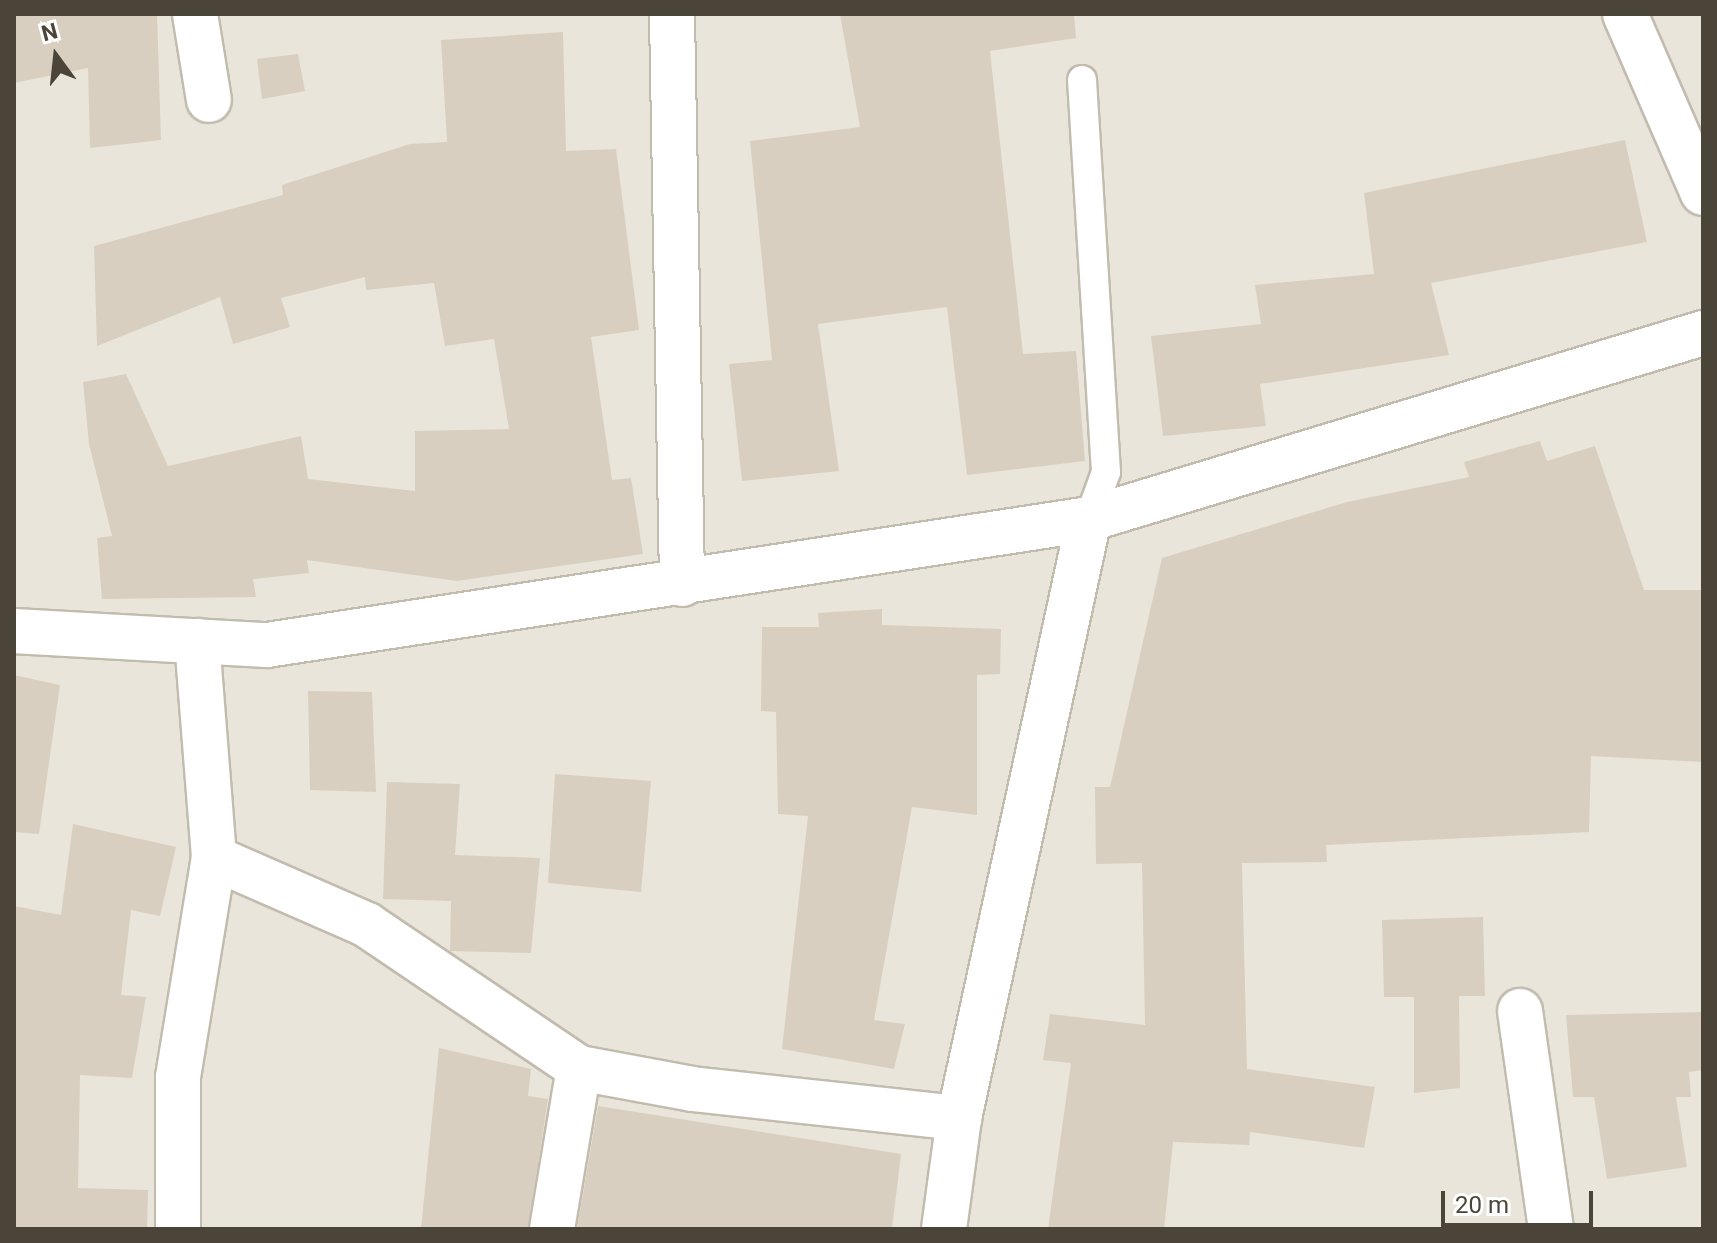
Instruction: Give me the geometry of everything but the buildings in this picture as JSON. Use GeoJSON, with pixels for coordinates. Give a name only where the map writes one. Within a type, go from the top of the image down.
{"type":"FeatureCollection","features":[{"type":"Feature","properties":{"kind":"street"},"geometry":{"type":"LineString","coordinates":[[195,14],[209,100]]}},
{"type":"Feature","properties":{"kind":"street"},"geometry":{"type":"LineString","coordinates":[[672,14],[682,584]]}},
{"type":"Feature","properties":{"kind":"street"},"geometry":{"type":"LineString","coordinates":[[1625,14],[1703,193]]}},
{"type":"Feature","properties":{"kind":"street"},"geometry":{"type":"LineString","coordinates":[[14,631],[267,645],[682,584],[1089,519],[1703,333]]}},
{"type":"Feature","properties":{"kind":"street"},"geometry":{"type":"LineString","coordinates":[[944,1229],[959,1118],[1089,519]]}},
{"type":"Feature","properties":{"kind":"street"},"geometry":{"type":"LineString","coordinates":[[178,1229],[178,1077],[214,858],[197,641]]}},
{"type":"Feature","properties":{"kind":"street"},"geometry":{"type":"LineString","coordinates":[[214,858],[367,925],[579,1068],[692,1089],[959,1118]]}},
{"type":"Feature","properties":{"kind":"street"},"geometry":{"type":"LineString","coordinates":[[1520,1011],[1551,1229]]}},
{"type":"Feature","properties":{"kind":"street"},"geometry":{"type":"LineString","coordinates":[[552,1229],[579,1068]]}},
{"type":"Feature","properties":{"kind":"lane"},"geometry":{"type":"LineString","coordinates":[[1082,80],[1106,472],[1089,519]]}},
{"type":"Feature","properties":{"kind":"shaded area"},"geometry":{"type":"Polygon","coordinates":[[[14,14],[1703,14],[1703,1229],[14,1229],[14,14]]]}}]}
